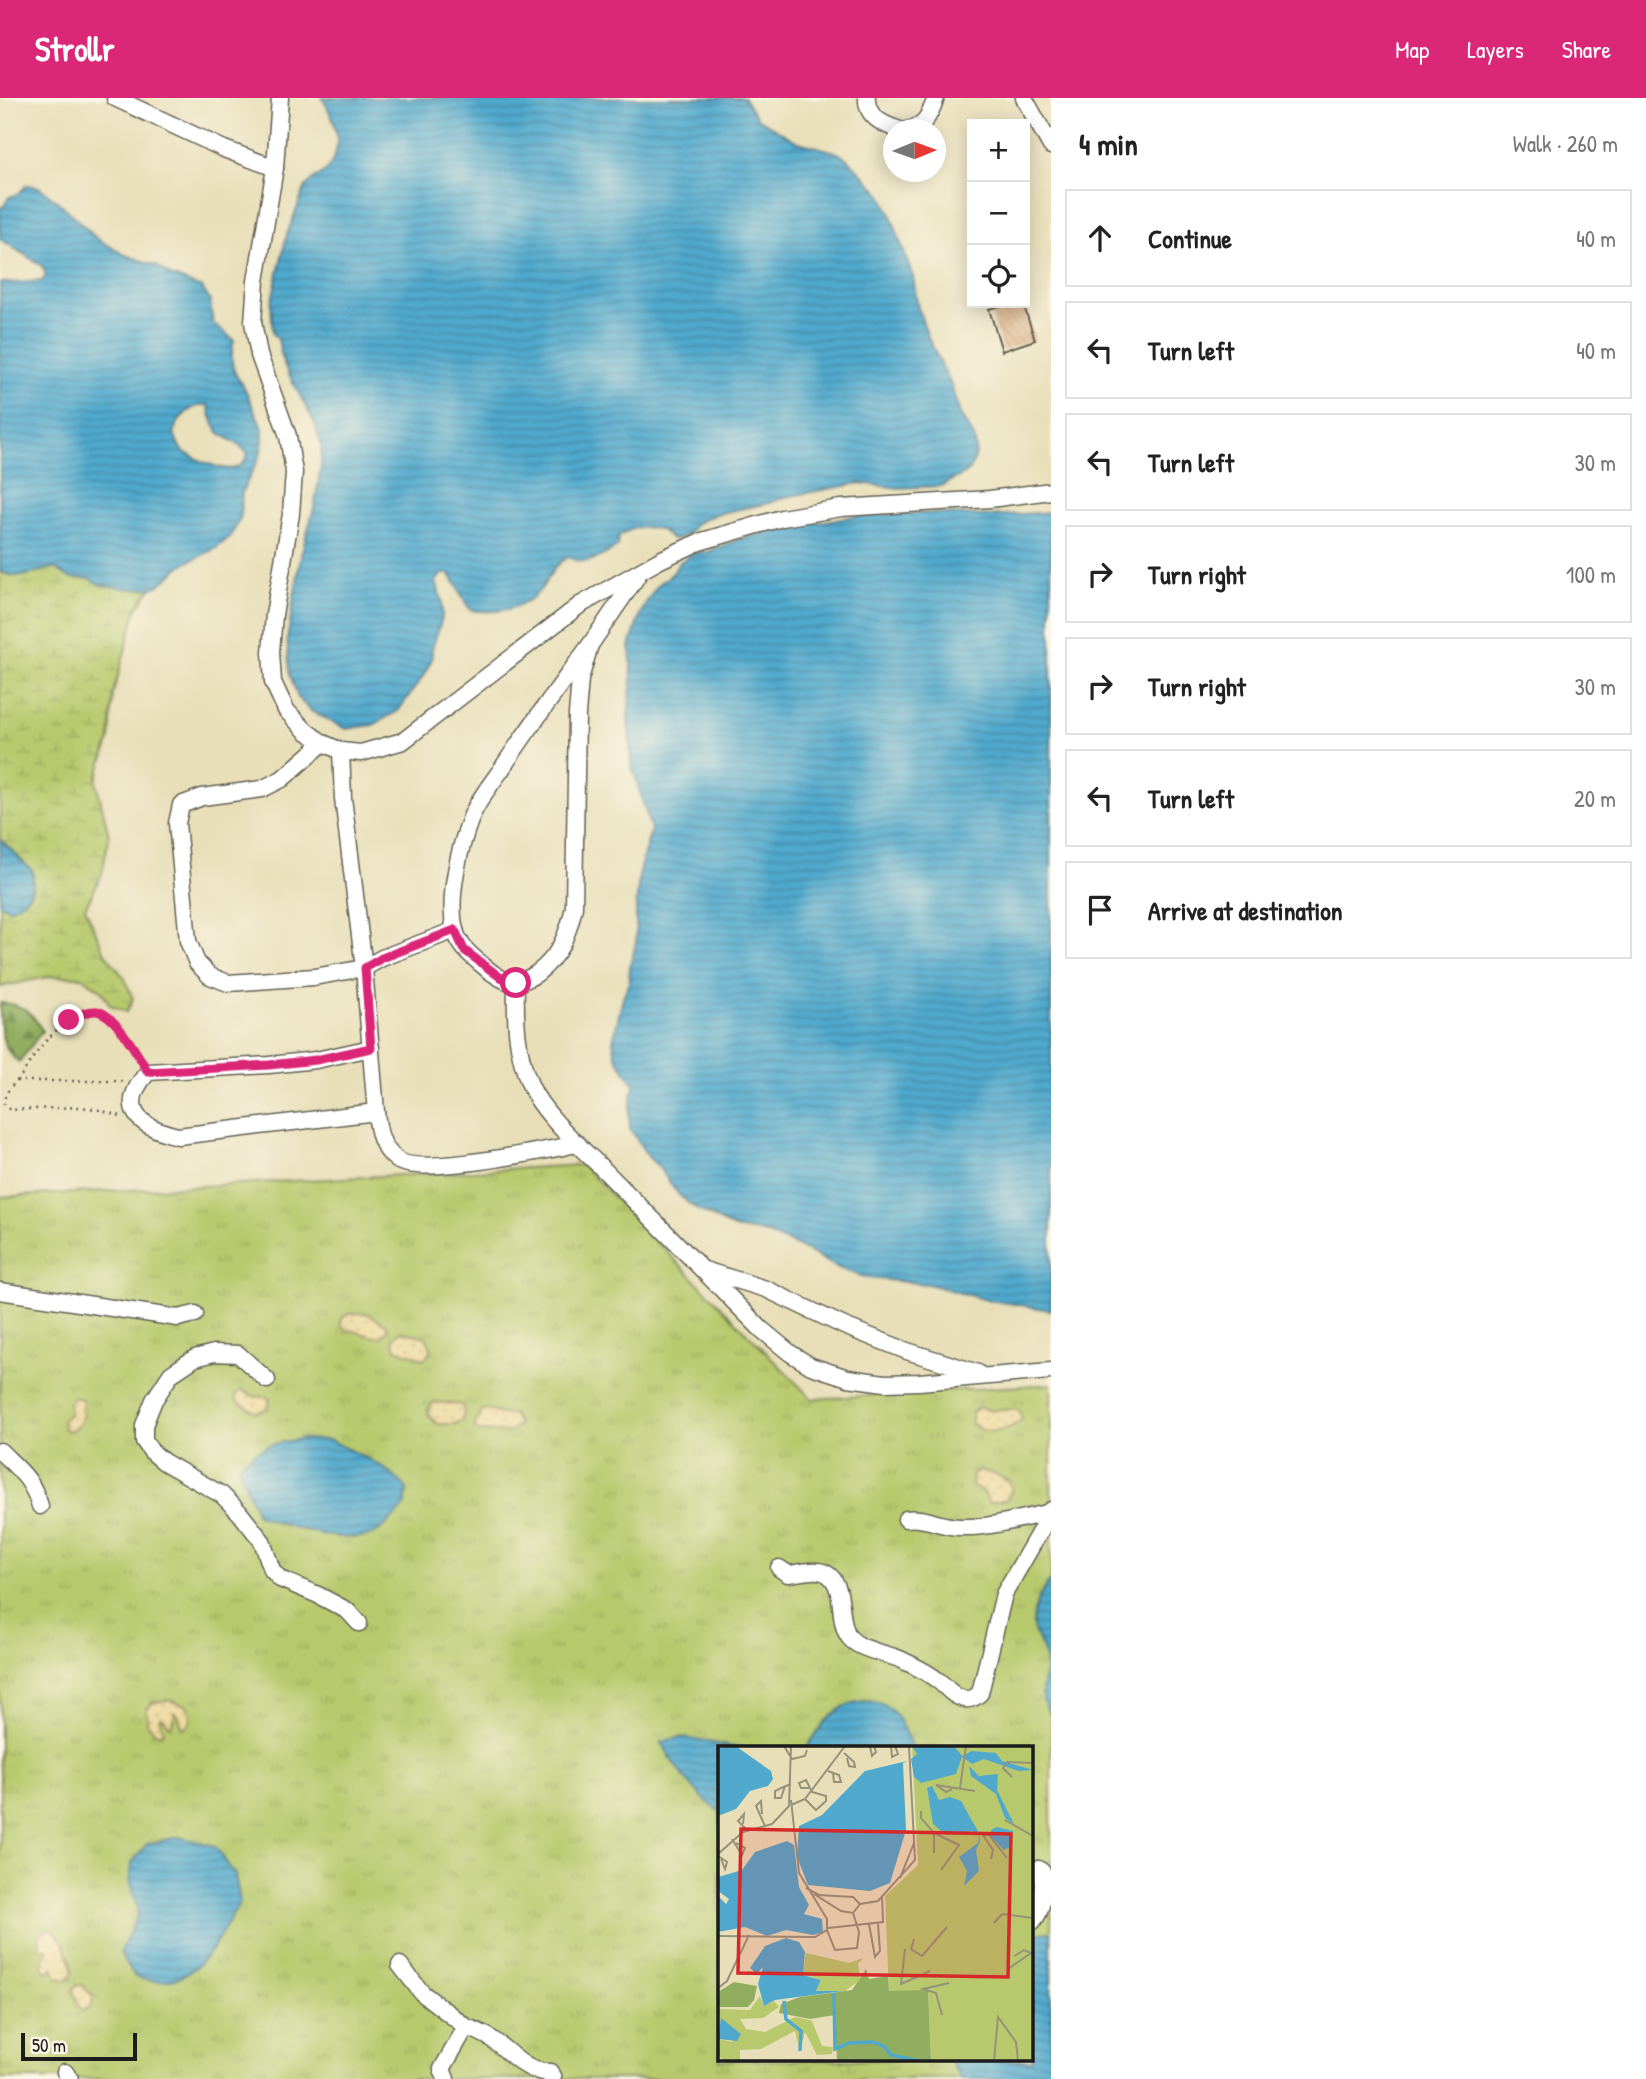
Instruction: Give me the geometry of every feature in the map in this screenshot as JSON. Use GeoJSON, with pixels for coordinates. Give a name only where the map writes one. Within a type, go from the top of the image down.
{"type":"FeatureCollection","features":[{"type":"Feature","properties":{"kind":"street"},"geometry":{"type":"LineString","coordinates":[[115,98],[224,149],[275,168]]}},
{"type":"Feature","properties":{"kind":"street"},"geometry":{"type":"LineString","coordinates":[[280,98],[275,168],[256,281],[253,322],[259,355],[288,436],[294,472],[291,514],[274,615],[271,652],[273,682],[286,710],[306,731],[323,743],[341,751],[361,753],[403,741],[580,605],[660,560],[699,542],[782,518],[841,508],[989,499],[1051,491]]}},
{"type":"Feature","properties":{"kind":"street"},"geometry":{"type":"LineString","coordinates":[[867,98],[867,106],[877,121],[883,123]]}},
{"type":"Feature","properties":{"kind":"street"},"geometry":{"type":"LineString","coordinates":[[926,119],[936,98]]}},
{"type":"Feature","properties":{"kind":"street"},"geometry":{"type":"LineString","coordinates":[[1024,98],[1051,145]]}},
{"type":"Feature","properties":{"kind":"street"},"geometry":{"type":"LineString","coordinates":[[590,645],[580,679],[577,714],[574,907],[569,931],[558,953],[545,967],[516,983],[500,977],[464,950],[455,930],[453,905],[456,877],[473,813],[530,725],[590,645],[639,573]]}},
{"type":"Feature","properties":{"kind":"street"},"geometry":{"type":"LineString","coordinates":[[323,743],[282,779],[262,789],[202,797],[181,805],[177,822],[188,941],[197,963],[210,975],[228,983],[314,976],[365,968],[382,958],[455,930]]}},
{"type":"Feature","properties":{"kind":"street"},"geometry":{"type":"LineString","coordinates":[[341,751],[343,798],[365,968],[376,1112],[379,1135],[388,1152],[399,1162],[412,1166],[484,1160],[578,1144]]}},
{"type":"Feature","properties":{"kind":"street"},"geometry":{"type":"LineString","coordinates":[[516,983],[515,1012],[523,1068],[532,1091],[578,1144],[761,1329],[790,1353],[811,1366],[848,1378],[885,1383],[1051,1371]]}},
{"type":"Feature","properties":{"kind":"street"},"geometry":{"type":"LineString","coordinates":[[371,1048],[316,1060],[144,1077],[136,1085],[133,1100],[136,1115],[148,1127],[178,1136],[376,1112]]}},
{"type":"Feature","properties":{"kind":"street"},"geometry":{"type":"LineString","coordinates":[[703,1270],[766,1289],[844,1326],[907,1351],[987,1376]]}},
{"type":"Feature","properties":{"kind":"street"},"geometry":{"type":"LineString","coordinates":[[0,1291],[178,1318],[195,1314]]}},
{"type":"Feature","properties":{"kind":"street"},"geometry":{"type":"LineString","coordinates":[[267,1380],[238,1354],[214,1353],[195,1358],[171,1374],[154,1400],[144,1426],[144,1441],[164,1462],[222,1495],[231,1504],[262,1541],[272,1570],[280,1580],[318,1595],[348,1611],[359,1623]]}},
{"type":"Feature","properties":{"kind":"street"},"geometry":{"type":"LineString","coordinates":[[0,1451],[29,1480],[40,1506]]}},
{"type":"Feature","properties":{"kind":"street"},"geometry":{"type":"LineString","coordinates":[[779,1568],[788,1574],[816,1570],[829,1574],[841,1600],[847,1634],[857,1645],[904,1661],[938,1680],[959,1698],[968,1700],[980,1693],[1003,1594],[1046,1521],[1049,1511],[975,1527],[944,1526],[920,1517],[906,1519]]}},
{"type":"Feature","properties":{"kind":"street"},"geometry":{"type":"LineString","coordinates":[[1034,1870],[1039,1869],[1043,1873],[1042,1908],[1034,1920]]}},
{"type":"Feature","properties":{"kind":"street"},"geometry":{"type":"LineString","coordinates":[[400,1965],[422,1993],[466,2027],[488,2036],[544,2077]]}},
{"type":"Feature","properties":{"kind":"street"},"geometry":{"type":"LineString","coordinates":[[446,2079],[442,2069],[466,2027]]}},
{"type":"Feature","properties":{"kind":"path"},"geometry":{"type":"LineString","coordinates":[[16,1081],[144,1077],[114,1023],[96,1011],[79,1015],[53,1033],[8,1088],[4,1105],[10,1110],[79,1107],[122,1117]]}},
{"type":"Feature","properties":{"kind":"green space"},"geometry":{"type":"Polygon","coordinates":[[[55,568],[76,579],[90,578],[130,589],[151,588],[137,608],[113,694],[110,739],[96,781],[109,836],[102,874],[85,908],[105,953],[125,979],[133,999],[127,1012],[110,1005],[101,990],[82,977],[52,976],[0,987],[0,904],[10,908],[22,901],[31,890],[33,872],[0,839],[0,571],[22,575],[55,568]]]}},
{"type":"Feature","properties":{"kind":"green space"},"geometry":{"type":"Polygon","coordinates":[[[0,1003],[26,1010],[42,1031],[19,1062],[5,1044],[1,1029],[0,1003]]]}},
{"type":"Feature","properties":{"kind":"green space"},"geometry":{"type":"Polygon","coordinates":[[[582,1165],[812,1399],[1051,1384],[1051,2079],[0,2079],[0,1197],[582,1165]]]}},
{"type":"Feature","properties":{"kind":"sand"},"geometry":{"type":"Polygon","coordinates":[[[366,1313],[387,1325],[388,1329],[382,1337],[346,1330],[341,1326],[342,1318],[349,1314],[366,1313]]]}},
{"type":"Feature","properties":{"kind":"sand"},"geometry":{"type":"Polygon","coordinates":[[[400,1331],[426,1337],[432,1351],[424,1359],[396,1349],[393,1339],[400,1331]]]}},
{"type":"Feature","properties":{"kind":"sand"},"geometry":{"type":"Polygon","coordinates":[[[241,1390],[256,1397],[267,1397],[270,1400],[267,1409],[256,1412],[237,1401],[236,1395],[241,1390]]]}},
{"type":"Feature","properties":{"kind":"sand"},"geometry":{"type":"Polygon","coordinates":[[[73,1397],[82,1399],[83,1414],[78,1426],[69,1431],[64,1429],[62,1421],[70,1413],[69,1403],[73,1397]]]}},
{"type":"Feature","properties":{"kind":"sand"},"geometry":{"type":"Polygon","coordinates":[[[434,1402],[462,1405],[462,1421],[455,1424],[437,1424],[428,1414],[428,1409],[434,1402]]]}},
{"type":"Feature","properties":{"kind":"sand"},"geometry":{"type":"Polygon","coordinates":[[[979,1407],[992,1411],[1019,1410],[1022,1419],[1004,1430],[984,1431],[972,1424],[972,1412],[979,1407]]]}},
{"type":"Feature","properties":{"kind":"sand"},"geometry":{"type":"Polygon","coordinates":[[[489,1410],[500,1414],[513,1414],[519,1425],[508,1433],[478,1431],[474,1427],[482,1411],[489,1410]]]}},
{"type":"Feature","properties":{"kind":"sand"},"geometry":{"type":"Polygon","coordinates":[[[979,1471],[1008,1480],[1012,1489],[1007,1499],[989,1503],[984,1492],[972,1486],[973,1475],[979,1471]]]}},
{"type":"Feature","properties":{"kind":"sand"},"geometry":{"type":"Polygon","coordinates":[[[167,1700],[186,1705],[190,1722],[182,1728],[179,1716],[175,1713],[171,1727],[161,1716],[159,1719],[164,1731],[155,1732],[147,1723],[147,1709],[152,1703],[167,1700]]]}},
{"type":"Feature","properties":{"kind":"sand"},"geometry":{"type":"Polygon","coordinates":[[[53,1929],[64,1943],[71,1960],[73,1972],[67,1980],[57,1978],[53,1967],[48,1972],[43,1968],[48,1950],[41,1949],[39,1938],[43,1931],[53,1929]]]}},
{"type":"Feature","properties":{"kind":"sand"},"geometry":{"type":"Polygon","coordinates":[[[77,1985],[82,1985],[93,1996],[92,2007],[82,2011],[80,2009],[72,1991],[77,1985]]]}},
{"type":"Feature","properties":{"kind":"water"},"geometry":{"type":"Polygon","coordinates":[[[322,98],[744,98],[757,118],[798,142],[836,152],[848,159],[882,195],[913,277],[918,308],[928,337],[951,385],[960,414],[975,439],[976,454],[970,470],[941,486],[899,488],[860,483],[785,497],[716,514],[696,523],[689,533],[678,539],[672,539],[659,529],[633,528],[618,537],[618,546],[601,557],[588,561],[569,557],[564,560],[534,596],[518,606],[498,611],[470,610],[450,574],[442,574],[436,581],[442,602],[442,618],[432,649],[432,659],[398,711],[373,725],[346,729],[311,711],[298,698],[290,675],[287,640],[301,555],[314,508],[321,467],[321,444],[314,422],[283,363],[278,339],[273,334],[271,304],[287,234],[305,188],[326,170],[336,153],[334,124],[322,98]]]}},
{"type":"Feature","properties":{"kind":"water"},"geometry":{"type":"Polygon","coordinates":[[[27,185],[39,187],[96,238],[123,254],[157,266],[171,276],[202,288],[210,301],[213,323],[234,340],[234,369],[263,429],[260,456],[242,492],[241,516],[231,536],[215,549],[182,565],[158,586],[130,589],[101,585],[89,578],[70,578],[55,568],[22,576],[0,571],[0,282],[42,281],[46,275],[42,266],[0,239],[0,208],[9,197],[18,194],[27,185]],[[208,405],[196,407],[186,413],[174,433],[180,447],[192,457],[206,463],[236,468],[245,461],[248,454],[223,436],[211,418],[208,405]]]}},
{"type":"Feature","properties":{"kind":"water"},"geometry":{"type":"Polygon","coordinates":[[[1051,512],[1051,1310],[983,1299],[928,1284],[867,1278],[841,1269],[793,1244],[762,1232],[740,1230],[727,1225],[695,1208],[679,1195],[630,1129],[629,1114],[634,1084],[616,1057],[613,1041],[629,982],[636,943],[640,868],[651,830],[631,762],[628,716],[632,677],[630,646],[640,615],[658,585],[693,553],[708,552],[745,537],[790,527],[856,516],[923,513],[990,516],[1051,512]]]}},
{"type":"Feature","properties":{"kind":"water"},"geometry":{"type":"Polygon","coordinates":[[[0,839],[33,872],[29,895],[10,909],[0,904],[0,839]]]}},
{"type":"Feature","properties":{"kind":"water"},"geometry":{"type":"Polygon","coordinates":[[[301,1439],[330,1440],[380,1465],[407,1490],[405,1506],[376,1532],[351,1538],[317,1533],[257,1515],[238,1466],[253,1453],[267,1446],[301,1439]]]}},
{"type":"Feature","properties":{"kind":"water"},"geometry":{"type":"Polygon","coordinates":[[[1051,1580],[1051,1716],[1043,1698],[1046,1666],[1042,1647],[1035,1634],[1033,1617],[1036,1604],[1051,1580]]]}},
{"type":"Feature","properties":{"kind":"water"},"geometry":{"type":"Polygon","coordinates":[[[875,1702],[891,1710],[912,1746],[808,1746],[830,1717],[844,1706],[875,1702]]]}},
{"type":"Feature","properties":{"kind":"water"},"geometry":{"type":"Polygon","coordinates":[[[681,1737],[728,1746],[718,1746],[718,1810],[688,1782],[661,1742],[681,1737]]]}},
{"type":"Feature","properties":{"kind":"water"},"geometry":{"type":"Polygon","coordinates":[[[178,1837],[215,1846],[235,1875],[240,1902],[212,1949],[188,1973],[173,1979],[156,1981],[135,1977],[120,1953],[138,1911],[130,1879],[132,1863],[147,1844],[178,1837]]]}},
{"type":"Feature","properties":{"kind":"water"},"geometry":{"type":"Polygon","coordinates":[[[1051,1932],[1051,2079],[961,2079],[950,2062],[1034,2062],[1034,1934],[1051,1932]]]}},
{"type":"Feature","properties":{"kind":"building"},"geometry":{"type":"Polygon","coordinates":[[[1025,308],[1035,340],[1002,351],[989,309],[1025,308]]]}},
{"type":"Feature","properties":{"kind":"route"},"geometry":{"type":"LineString","coordinates":[[69,1020],[96,1011],[105,1015],[139,1056],[148,1072],[269,1065],[316,1060],[371,1048],[365,968],[382,958],[455,930],[464,950],[500,977],[516,983]]}}]}
